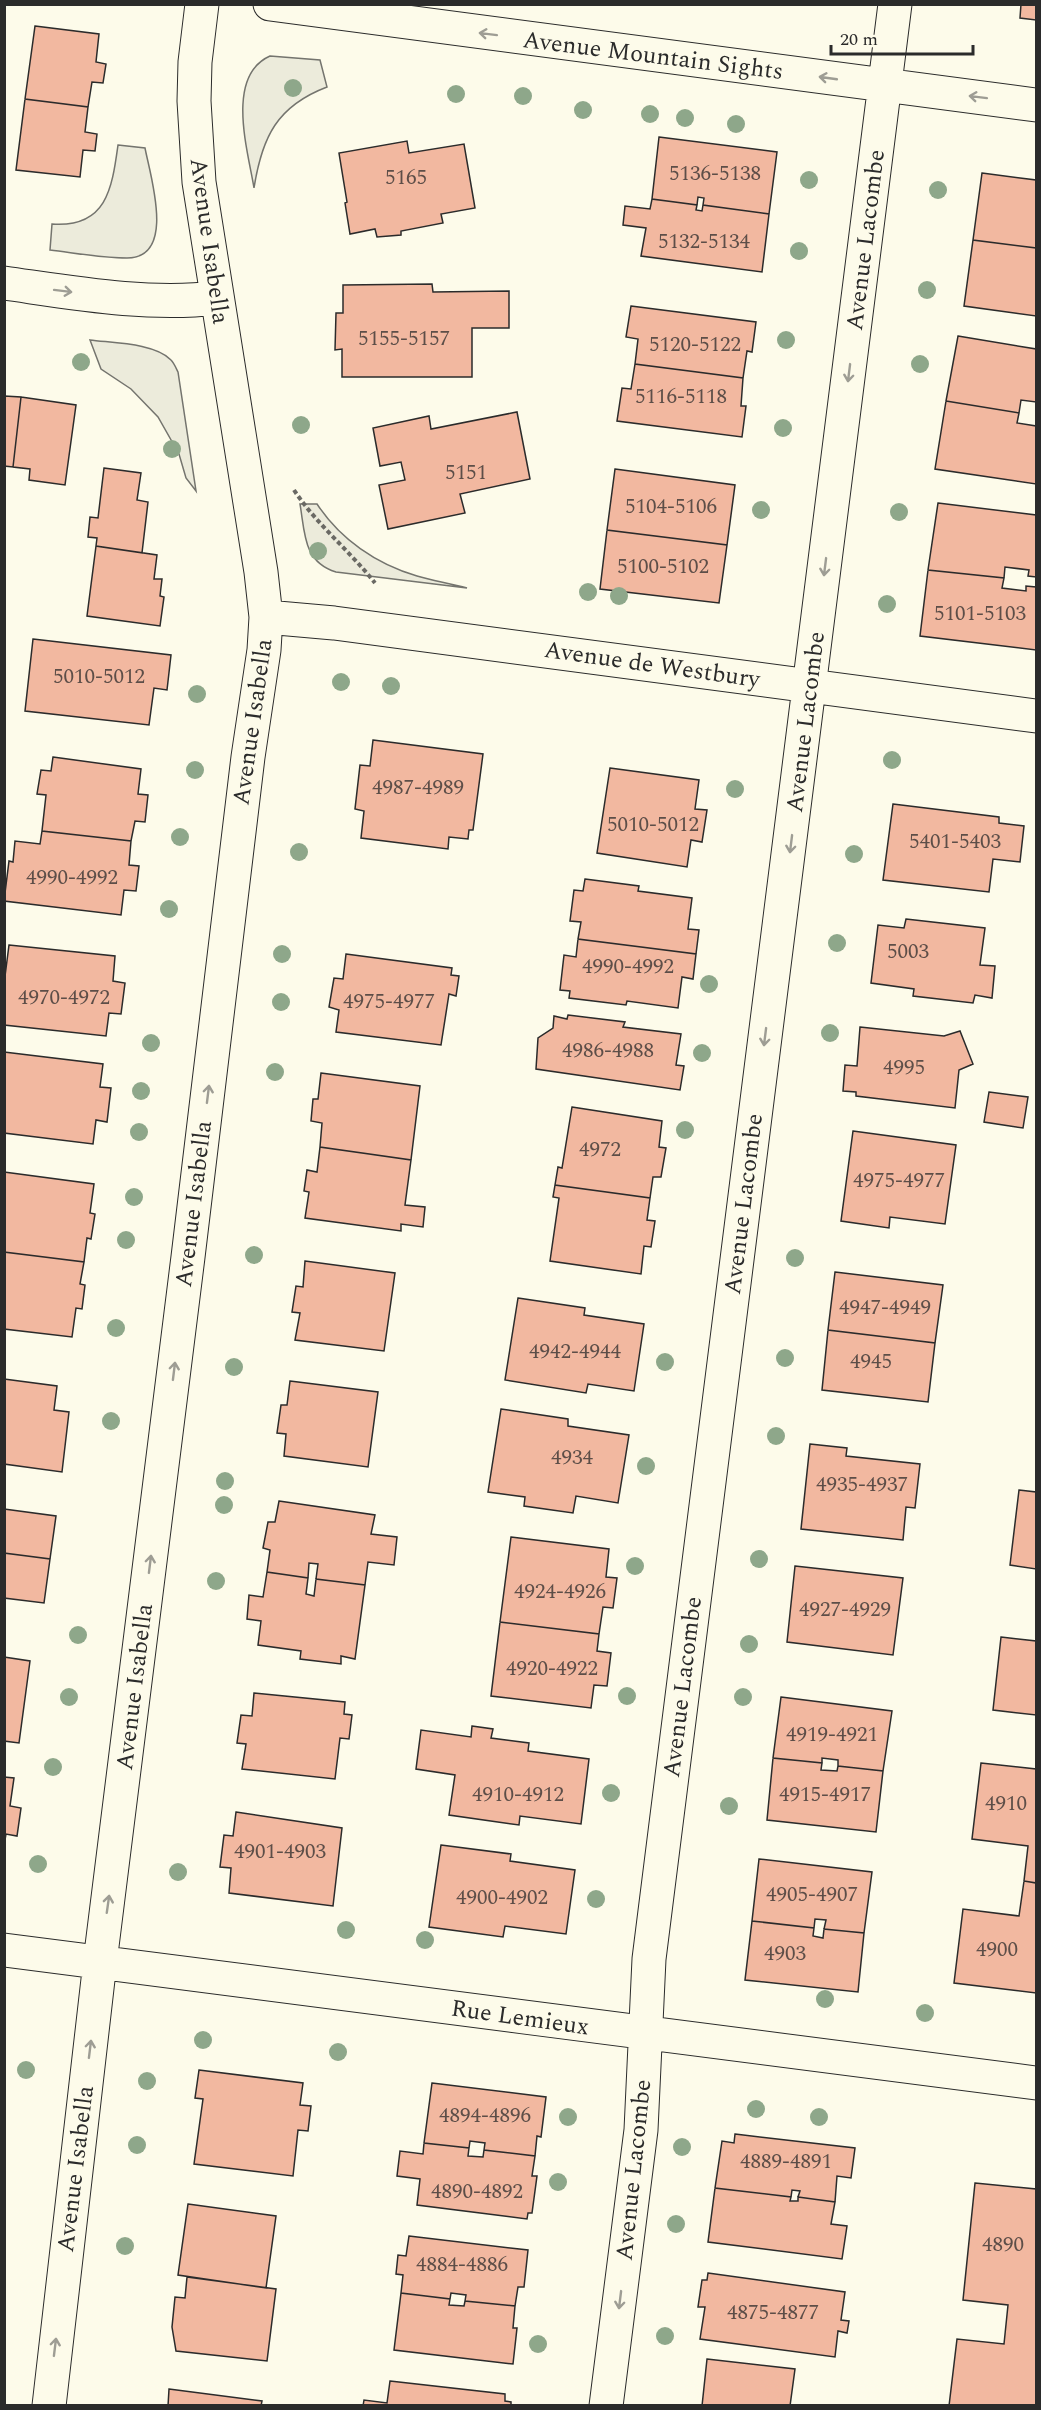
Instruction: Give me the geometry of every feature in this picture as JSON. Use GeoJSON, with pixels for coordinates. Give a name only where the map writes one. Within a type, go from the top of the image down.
{"type":"FeatureCollection","features":[{"type":"Feature","properties":{"kind":"street","name":"Avenue Isabella"},"geometry":{"type":"LineString","coordinates":[[49,2406],[100,1962],[248,757],[264,650],[266,617],[199,182],[195,140],[195,63],[202,4]]}},
{"type":"Feature","properties":{"kind":"street","name":"Avenue Mountain Sights"},"geometry":{"type":"LineString","coordinates":[[270,4],[1036,105]]}},
{"type":"Feature","properties":{"kind":"street","name":"Avenue Lacombe"},"geometry":{"type":"LineString","coordinates":[[606,2406],[641,2130],[651,1947],[895,4]]}},
{"type":"Feature","properties":{"kind":"street"},"geometry":{"type":"LineString","coordinates":[[4,283],[154,301],[217,298]]}},
{"type":"Feature","properties":{"kind":"street","name":"Avenue de Westbury"},"geometry":{"type":"LineString","coordinates":[[266,617],[333,623],[1036,716]]}},
{"type":"Feature","properties":{"kind":"street","name":"Rue Lemieux"},"geometry":{"type":"LineString","coordinates":[[4,1950],[1036,2084]]}},
{"type":"Feature","properties":{"kind":"path"},"geometry":{"type":"LineString","coordinates":[[294,490],[325,531],[357,560],[375,583]]}},
{"type":"Feature","properties":{"kind":"shaded area"},"geometry":{"type":"Polygon","coordinates":[[[270,56],[320,60],[327,87],[296,104],[275,126],[262,153],[254,188],[245,135],[244,97],[248,80],[256,66],[270,56]]]}},
{"type":"Feature","properties":{"kind":"shaded area"},"geometry":{"type":"Polygon","coordinates":[[[118,145],[145,148],[157,213],[152,245],[142,254],[127,258],[50,250],[52,224],[70,224],[85,219],[103,202],[113,176],[118,145]]]}},
{"type":"Feature","properties":{"kind":"shaded area"},"geometry":{"type":"Polygon","coordinates":[[[90,340],[144,347],[164,354],[171,360],[178,372],[196,491],[186,478],[179,454],[158,417],[131,389],[101,369],[90,340]]]}},
{"type":"Feature","properties":{"kind":"shaded area"},"geometry":{"type":"Polygon","coordinates":[[[300,504],[317,504],[326,517],[348,539],[387,565],[417,576],[467,588],[336,572],[325,567],[311,554],[305,536],[300,504]]]}},
{"type":"Feature","properties":{"kind":"building"},"geometry":{"type":"Polygon","coordinates":[[[1021,4],[1036,4],[1036,20],[1020,18],[1021,4]]]}},
{"type":"Feature","properties":{"kind":"building"},"geometry":{"type":"Polygon","coordinates":[[[35,26],[99,34],[96,62],[106,64],[103,83],[92,82],[88,107],[25,99],[35,26]]]}},
{"type":"Feature","properties":{"kind":"building"},"geometry":{"type":"Polygon","coordinates":[[[25,99],[88,107],[85,132],[97,134],[95,151],[83,150],[80,177],[16,170],[25,99]]]}},
{"type":"Feature","properties":{"kind":"building"},"geometry":{"type":"Polygon","coordinates":[[[659,137],[777,152],[769,214],[703,205],[704,198],[698,197],[697,205],[652,199],[659,137]]]}},
{"type":"Feature","properties":{"kind":"building"},"geometry":{"type":"Polygon","coordinates":[[[407,141],[409,153],[464,144],[475,208],[441,214],[443,223],[401,231],[401,235],[377,237],[375,229],[350,234],[339,153],[407,141]]]}},
{"type":"Feature","properties":{"kind":"building"},"geometry":{"type":"Polygon","coordinates":[[[982,173],[1036,180],[1036,248],[973,240],[982,173]]]}},
{"type":"Feature","properties":{"kind":"building"},"geometry":{"type":"Polygon","coordinates":[[[652,199],[697,205],[696,210],[702,211],[703,205],[769,214],[762,272],[641,256],[646,228],[623,225],[625,206],[650,209],[652,199]]]}},
{"type":"Feature","properties":{"kind":"building"},"geometry":{"type":"Polygon","coordinates":[[[973,240],[1036,248],[1036,316],[964,306],[973,240]]]}},
{"type":"Feature","properties":{"kind":"building"},"geometry":{"type":"Polygon","coordinates":[[[432,284],[433,292],[509,291],[509,328],[472,328],[472,377],[342,377],[342,349],[335,350],[336,313],[343,313],[343,285],[432,284]]]}},
{"type":"Feature","properties":{"kind":"building"},"geometry":{"type":"Polygon","coordinates":[[[631,306],[756,322],[752,352],[747,351],[743,378],[635,364],[638,339],[626,337],[631,306]]]}},
{"type":"Feature","properties":{"kind":"building"},"geometry":{"type":"Polygon","coordinates":[[[958,336],[1036,349],[1036,402],[1021,400],[1019,413],[946,401],[958,336]]]}},
{"type":"Feature","properties":{"kind":"building"},"geometry":{"type":"Polygon","coordinates":[[[635,364],[743,378],[741,406],[746,406],[742,437],[617,421],[622,388],[631,389],[635,364]]]}},
{"type":"Feature","properties":{"kind":"building"},"geometry":{"type":"Polygon","coordinates":[[[4,396],[21,397],[13,467],[4,466],[4,396]]]}},
{"type":"Feature","properties":{"kind":"building"},"geometry":{"type":"Polygon","coordinates":[[[21,397],[76,405],[65,485],[29,480],[30,469],[13,467],[21,397]]]}},
{"type":"Feature","properties":{"kind":"building"},"geometry":{"type":"Polygon","coordinates":[[[946,401],[1019,413],[1017,423],[1036,426],[1036,484],[935,469],[946,401]]]}},
{"type":"Feature","properties":{"kind":"building"},"geometry":{"type":"Polygon","coordinates":[[[517,412],[530,479],[460,494],[465,513],[388,529],[379,485],[405,480],[401,462],[380,466],[373,428],[429,416],[431,429],[517,412]]]}},
{"type":"Feature","properties":{"kind":"building"},"geometry":{"type":"Polygon","coordinates":[[[104,468],[141,473],[137,500],[148,502],[142,553],[96,546],[97,538],[88,537],[90,517],[98,518],[104,468]]]}},
{"type":"Feature","properties":{"kind":"building"},"geometry":{"type":"Polygon","coordinates":[[[615,469],[735,485],[727,545],[607,530],[615,469]]]}},
{"type":"Feature","properties":{"kind":"building"},"geometry":{"type":"Polygon","coordinates":[[[938,503],[1036,515],[1036,577],[1028,576],[1029,570],[1005,567],[1004,578],[928,570],[938,503]]]}},
{"type":"Feature","properties":{"kind":"building"},"geometry":{"type":"Polygon","coordinates":[[[607,530],[727,545],[719,603],[600,589],[607,530]]]}},
{"type":"Feature","properties":{"kind":"building"},"geometry":{"type":"Polygon","coordinates":[[[96,546],[157,555],[154,579],[162,579],[160,596],[164,597],[160,626],[87,616],[96,546]]]}},
{"type":"Feature","properties":{"kind":"building"},"geometry":{"type":"Polygon","coordinates":[[[928,570],[1004,578],[1002,588],[1026,591],[1026,586],[1036,587],[1036,650],[920,636],[928,570]]]}},
{"type":"Feature","properties":{"kind":"building"},"geometry":{"type":"Polygon","coordinates":[[[33,639],[171,655],[167,690],[154,688],[149,725],[25,711],[33,639]]]}},
{"type":"Feature","properties":{"kind":"building"},"geometry":{"type":"Polygon","coordinates":[[[373,740],[483,754],[473,830],[469,830],[468,839],[449,837],[448,849],[361,838],[364,811],[355,809],[360,765],[370,766],[373,740]]]}},
{"type":"Feature","properties":{"kind":"building"},"geometry":{"type":"Polygon","coordinates":[[[53,757],[141,769],[138,794],[148,795],[145,822],[135,821],[131,841],[42,831],[46,795],[37,794],[41,770],[51,771],[53,757]]]}},
{"type":"Feature","properties":{"kind":"building"},"geometry":{"type":"Polygon","coordinates":[[[610,768],[699,780],[695,809],[707,810],[702,842],[691,840],[687,867],[597,853],[610,768]]]}},
{"type":"Feature","properties":{"kind":"building"},"geometry":{"type":"Polygon","coordinates":[[[893,804],[999,817],[999,823],[1024,826],[1020,862],[993,859],[989,892],[883,880],[893,804]]]}},
{"type":"Feature","properties":{"kind":"building"},"geometry":{"type":"Polygon","coordinates":[[[42,831],[131,841],[129,865],[139,866],[136,891],[124,890],[121,915],[4,901],[9,861],[13,862],[15,841],[40,844],[42,831]]]}},
{"type":"Feature","properties":{"kind":"building"},"geometry":{"type":"Polygon","coordinates":[[[585,879],[639,886],[638,891],[692,898],[688,929],[699,930],[696,954],[578,939],[581,922],[570,921],[574,890],[583,891],[585,879]]]}},
{"type":"Feature","properties":{"kind":"building"},"geometry":{"type":"Polygon","coordinates":[[[906,919],[985,928],[980,965],[995,966],[992,998],[975,995],[973,1003],[913,996],[914,989],[871,983],[878,925],[904,928],[906,919]]]}},
{"type":"Feature","properties":{"kind":"building"},"geometry":{"type":"Polygon","coordinates":[[[578,939],[696,954],[693,979],[682,977],[678,1008],[627,1001],[626,1005],[569,998],[570,991],[560,990],[564,955],[576,957],[578,939]]]}},
{"type":"Feature","properties":{"kind":"building"},"geometry":{"type":"Polygon","coordinates":[[[9,945],[115,956],[113,981],[125,983],[121,1014],[109,1013],[106,1036],[4,1025],[4,984],[9,945]]]}},
{"type":"Feature","properties":{"kind":"building"},"geometry":{"type":"Polygon","coordinates":[[[346,954],[452,968],[451,975],[459,976],[456,996],[449,994],[441,1045],[336,1032],[339,1010],[329,1007],[334,978],[343,979],[346,954]]]}},
{"type":"Feature","properties":{"kind":"building"},"geometry":{"type":"Polygon","coordinates":[[[568,1015],[625,1022],[623,1027],[681,1034],[676,1065],[684,1066],[680,1090],[536,1069],[538,1038],[553,1028],[554,1016],[567,1019],[568,1015]]]}},
{"type":"Feature","properties":{"kind":"building"},"geometry":{"type":"Polygon","coordinates":[[[860,1027],[944,1036],[960,1031],[973,1064],[959,1070],[955,1108],[856,1096],[856,1092],[843,1091],[845,1065],[857,1066],[860,1027]]]}},
{"type":"Feature","properties":{"kind":"building"},"geometry":{"type":"Polygon","coordinates":[[[4,1052],[103,1064],[100,1087],[111,1088],[107,1122],[96,1120],[93,1144],[4,1133],[4,1052]]]}},
{"type":"Feature","properties":{"kind":"building"},"geometry":{"type":"Polygon","coordinates":[[[321,1073],[420,1086],[411,1160],[320,1147],[322,1123],[311,1121],[313,1099],[318,1099],[321,1073]]]}},
{"type":"Feature","properties":{"kind":"building"},"geometry":{"type":"Polygon","coordinates":[[[989,1092],[1028,1097],[1023,1128],[984,1122],[989,1092]]]}},
{"type":"Feature","properties":{"kind":"building"},"geometry":{"type":"Polygon","coordinates":[[[572,1107],[662,1121],[659,1147],[666,1148],[661,1177],[653,1177],[650,1198],[555,1185],[558,1167],[562,1168],[572,1107]]]}},
{"type":"Feature","properties":{"kind":"building"},"geometry":{"type":"Polygon","coordinates":[[[853,1131],[956,1145],[945,1224],[890,1217],[889,1228],[841,1221],[853,1131]]]}},
{"type":"Feature","properties":{"kind":"building"},"geometry":{"type":"Polygon","coordinates":[[[320,1147],[411,1160],[405,1205],[425,1207],[423,1227],[401,1224],[401,1231],[305,1218],[309,1192],[304,1191],[307,1170],[317,1172],[320,1147]]]}},
{"type":"Feature","properties":{"kind":"building"},"geometry":{"type":"Polygon","coordinates":[[[4,1172],[94,1184],[90,1213],[95,1214],[91,1239],[87,1238],[84,1262],[4,1252],[4,1172]]]}},
{"type":"Feature","properties":{"kind":"building"},"geometry":{"type":"Polygon","coordinates":[[[555,1185],[650,1198],[647,1220],[655,1221],[651,1247],[644,1246],[641,1274],[550,1261],[559,1198],[553,1197],[555,1185]]]}},
{"type":"Feature","properties":{"kind":"building"},"geometry":{"type":"Polygon","coordinates":[[[4,1252],[84,1262],[80,1284],[85,1285],[82,1309],[76,1308],[72,1337],[4,1329],[4,1252]]]}},
{"type":"Feature","properties":{"kind":"building"},"geometry":{"type":"Polygon","coordinates":[[[305,1261],[395,1273],[384,1351],[295,1340],[300,1313],[292,1312],[296,1286],[303,1287],[305,1261]]]}},
{"type":"Feature","properties":{"kind":"building"},"geometry":{"type":"Polygon","coordinates":[[[835,1272],[943,1285],[935,1343],[828,1330],[835,1272]]]}},
{"type":"Feature","properties":{"kind":"building"},"geometry":{"type":"Polygon","coordinates":[[[518,1298],[585,1308],[584,1315],[644,1324],[634,1391],[588,1384],[586,1393],[505,1380],[518,1298]]]}},
{"type":"Feature","properties":{"kind":"building"},"geometry":{"type":"Polygon","coordinates":[[[828,1330],[935,1343],[928,1402],[822,1390],[828,1330]]]}},
{"type":"Feature","properties":{"kind":"building"},"geometry":{"type":"Polygon","coordinates":[[[4,1379],[57,1386],[54,1410],[69,1412],[62,1472],[4,1464],[4,1379]]]}},
{"type":"Feature","properties":{"kind":"building"},"geometry":{"type":"Polygon","coordinates":[[[290,1381],[378,1392],[368,1467],[284,1456],[286,1434],[277,1433],[281,1405],[287,1405],[290,1381]]]}},
{"type":"Feature","properties":{"kind":"building"},"geometry":{"type":"Polygon","coordinates":[[[501,1409],[568,1419],[568,1426],[629,1435],[618,1503],[576,1496],[573,1513],[524,1506],[525,1497],[488,1492],[501,1409]]]}},
{"type":"Feature","properties":{"kind":"building"},"geometry":{"type":"Polygon","coordinates":[[[810,1444],[847,1448],[846,1456],[920,1464],[915,1508],[906,1507],[903,1540],[801,1529],[810,1444]]]}},
{"type":"Feature","properties":{"kind":"building"},"geometry":{"type":"Polygon","coordinates":[[[1019,1490],[1036,1492],[1036,1569],[1010,1565],[1019,1490]]]}},
{"type":"Feature","properties":{"kind":"building"},"geometry":{"type":"Polygon","coordinates":[[[279,1501],[375,1515],[371,1534],[397,1537],[394,1565],[368,1562],[365,1585],[316,1579],[318,1564],[309,1563],[308,1578],[267,1572],[270,1550],[263,1548],[268,1522],[275,1522],[279,1501]]]}},
{"type":"Feature","properties":{"kind":"building"},"geometry":{"type":"Polygon","coordinates":[[[4,1509],[56,1516],[50,1559],[4,1553],[4,1509]]]}},
{"type":"Feature","properties":{"kind":"building"},"geometry":{"type":"Polygon","coordinates":[[[511,1537],[609,1549],[606,1577],[617,1578],[613,1608],[603,1607],[599,1634],[500,1622],[511,1537]]]}},
{"type":"Feature","properties":{"kind":"building"},"geometry":{"type":"Polygon","coordinates":[[[4,1553],[50,1559],[44,1603],[4,1598],[4,1553]]]}},
{"type":"Feature","properties":{"kind":"building"},"geometry":{"type":"Polygon","coordinates":[[[795,1566],[903,1578],[893,1655],[787,1642],[795,1566]]]}},
{"type":"Feature","properties":{"kind":"building"},"geometry":{"type":"Polygon","coordinates":[[[267,1572],[308,1578],[306,1594],[314,1596],[316,1579],[365,1585],[355,1659],[341,1656],[341,1664],[300,1659],[301,1651],[258,1645],[261,1621],[247,1619],[249,1595],[263,1597],[267,1572]]]}},
{"type":"Feature","properties":{"kind":"building"},"geometry":{"type":"Polygon","coordinates":[[[500,1622],[599,1634],[597,1651],[611,1653],[607,1686],[594,1685],[591,1708],[491,1696],[500,1622]]]}},
{"type":"Feature","properties":{"kind":"building"},"geometry":{"type":"Polygon","coordinates":[[[1001,1637],[1036,1641],[1036,1715],[993,1710],[1001,1637]]]}},
{"type":"Feature","properties":{"kind":"building"},"geometry":{"type":"Polygon","coordinates":[[[4,1657],[30,1661],[19,1743],[4,1741],[4,1657]]]}},
{"type":"Feature","properties":{"kind":"building"},"geometry":{"type":"Polygon","coordinates":[[[254,1693],[345,1702],[344,1714],[352,1715],[349,1739],[340,1738],[335,1779],[242,1769],[246,1744],[237,1743],[241,1715],[252,1716],[254,1693]]]}},
{"type":"Feature","properties":{"kind":"building"},"geometry":{"type":"Polygon","coordinates":[[[781,1697],[892,1711],[883,1771],[838,1766],[838,1760],[822,1758],[822,1763],[773,1758],[781,1697]]]}},
{"type":"Feature","properties":{"kind":"building"},"geometry":{"type":"Polygon","coordinates":[[[472,1726],[493,1729],[491,1738],[529,1743],[528,1751],[589,1759],[581,1824],[520,1816],[519,1825],[449,1815],[455,1775],[416,1769],[421,1730],[471,1737],[472,1726]]]}},
{"type":"Feature","properties":{"kind":"building"},"geometry":{"type":"Polygon","coordinates":[[[773,1758],[822,1763],[821,1770],[837,1771],[838,1766],[883,1771],[876,1832],[767,1820],[773,1758]]]}},
{"type":"Feature","properties":{"kind":"building"},"geometry":{"type":"Polygon","coordinates":[[[981,1763],[1036,1769],[1036,1883],[1024,1881],[1028,1846],[972,1839],[981,1763]]]}},
{"type":"Feature","properties":{"kind":"building"},"geometry":{"type":"Polygon","coordinates":[[[4,1777],[14,1778],[10,1806],[21,1808],[17,1836],[6,1834],[4,1846],[4,1777]]]}},
{"type":"Feature","properties":{"kind":"building"},"geometry":{"type":"Polygon","coordinates":[[[236,1812],[342,1828],[333,1906],[229,1893],[231,1868],[220,1867],[224,1835],[233,1836],[236,1812]]]}},
{"type":"Feature","properties":{"kind":"building"},"geometry":{"type":"Polygon","coordinates":[[[441,1845],[511,1854],[510,1861],[575,1870],[566,1934],[505,1926],[503,1937],[429,1927],[441,1845]]]}},
{"type":"Feature","properties":{"kind":"building"},"geometry":{"type":"Polygon","coordinates":[[[759,1859],[872,1872],[864,1933],[824,1929],[826,1920],[815,1919],[814,1928],[752,1921],[759,1859]]]}},
{"type":"Feature","properties":{"kind":"building"},"geometry":{"type":"Polygon","coordinates":[[[1024,1881],[1036,1883],[1036,1993],[954,1983],[963,1909],[1019,1916],[1024,1881]]]}},
{"type":"Feature","properties":{"kind":"building"},"geometry":{"type":"Polygon","coordinates":[[[752,1921],[814,1928],[813,1936],[823,1938],[824,1929],[864,1933],[858,1992],[745,1980],[752,1921]]]}},
{"type":"Feature","properties":{"kind":"building"},"geometry":{"type":"Polygon","coordinates":[[[199,2070],[303,2083],[300,2105],[311,2106],[308,2131],[298,2130],[293,2176],[194,2164],[203,2099],[195,2098],[199,2070]]]}},
{"type":"Feature","properties":{"kind":"building"},"geometry":{"type":"Polygon","coordinates":[[[432,2083],[546,2097],[541,2137],[537,2136],[535,2156],[484,2150],[485,2143],[470,2141],[469,2148],[424,2143],[432,2083]]]}},
{"type":"Feature","properties":{"kind":"building"},"geometry":{"type":"Polygon","coordinates":[[[735,2134],[855,2148],[851,2178],[837,2176],[835,2202],[798,2197],[800,2191],[792,2190],[791,2197],[715,2188],[722,2141],[734,2143],[735,2134]]]}},
{"type":"Feature","properties":{"kind":"building"},"geometry":{"type":"Polygon","coordinates":[[[424,2143],[469,2148],[468,2156],[483,2157],[484,2150],[535,2156],[532,2176],[537,2176],[532,2213],[528,2213],[527,2219],[417,2205],[420,2179],[397,2176],[400,2151],[423,2154],[424,2143]]]}},
{"type":"Feature","properties":{"kind":"building"},"geometry":{"type":"Polygon","coordinates":[[[975,2183],[1036,2189],[1036,2406],[949,2406],[957,2339],[1004,2344],[1008,2305],[963,2300],[975,2183]]]}},
{"type":"Feature","properties":{"kind":"building"},"geometry":{"type":"Polygon","coordinates":[[[715,2188],[791,2197],[790,2201],[798,2201],[798,2197],[835,2202],[831,2224],[847,2226],[842,2259],[708,2242],[715,2188]]]}},
{"type":"Feature","properties":{"kind":"building"},"geometry":{"type":"Polygon","coordinates":[[[188,2204],[276,2216],[266,2288],[178,2275],[188,2204]]]}},
{"type":"Feature","properties":{"kind":"building"},"geometry":{"type":"Polygon","coordinates":[[[409,2236],[528,2250],[524,2287],[518,2287],[515,2306],[465,2301],[466,2295],[451,2293],[450,2299],[401,2293],[403,2275],[396,2274],[398,2255],[406,2256],[409,2236]]]}},
{"type":"Feature","properties":{"kind":"building"},"geometry":{"type":"Polygon","coordinates":[[[708,2273],[845,2292],[841,2320],[849,2321],[847,2333],[838,2331],[835,2357],[700,2339],[705,2307],[698,2307],[702,2280],[707,2280],[708,2273]]]}},
{"type":"Feature","properties":{"kind":"building"},"geometry":{"type":"Polygon","coordinates":[[[187,2277],[276,2289],[267,2361],[176,2351],[172,2327],[175,2297],[185,2298],[187,2277]]]}},
{"type":"Feature","properties":{"kind":"building"},"geometry":{"type":"Polygon","coordinates":[[[401,2293],[450,2299],[449,2305],[464,2306],[465,2301],[515,2306],[513,2328],[517,2328],[513,2364],[394,2350],[401,2293]]]}},
{"type":"Feature","properties":{"kind":"building"},"geometry":{"type":"Polygon","coordinates":[[[707,2359],[795,2369],[790,2406],[702,2406],[707,2359]]]}},
{"type":"Feature","properties":{"kind":"building"},"geometry":{"type":"Polygon","coordinates":[[[390,2381],[505,2394],[505,2401],[511,2402],[511,2406],[363,2406],[364,2400],[387,2403],[390,2381]]]}},
{"type":"Feature","properties":{"kind":"building"},"geometry":{"type":"Polygon","coordinates":[[[169,2389],[262,2401],[261,2406],[168,2406],[169,2389]]]}}]}
